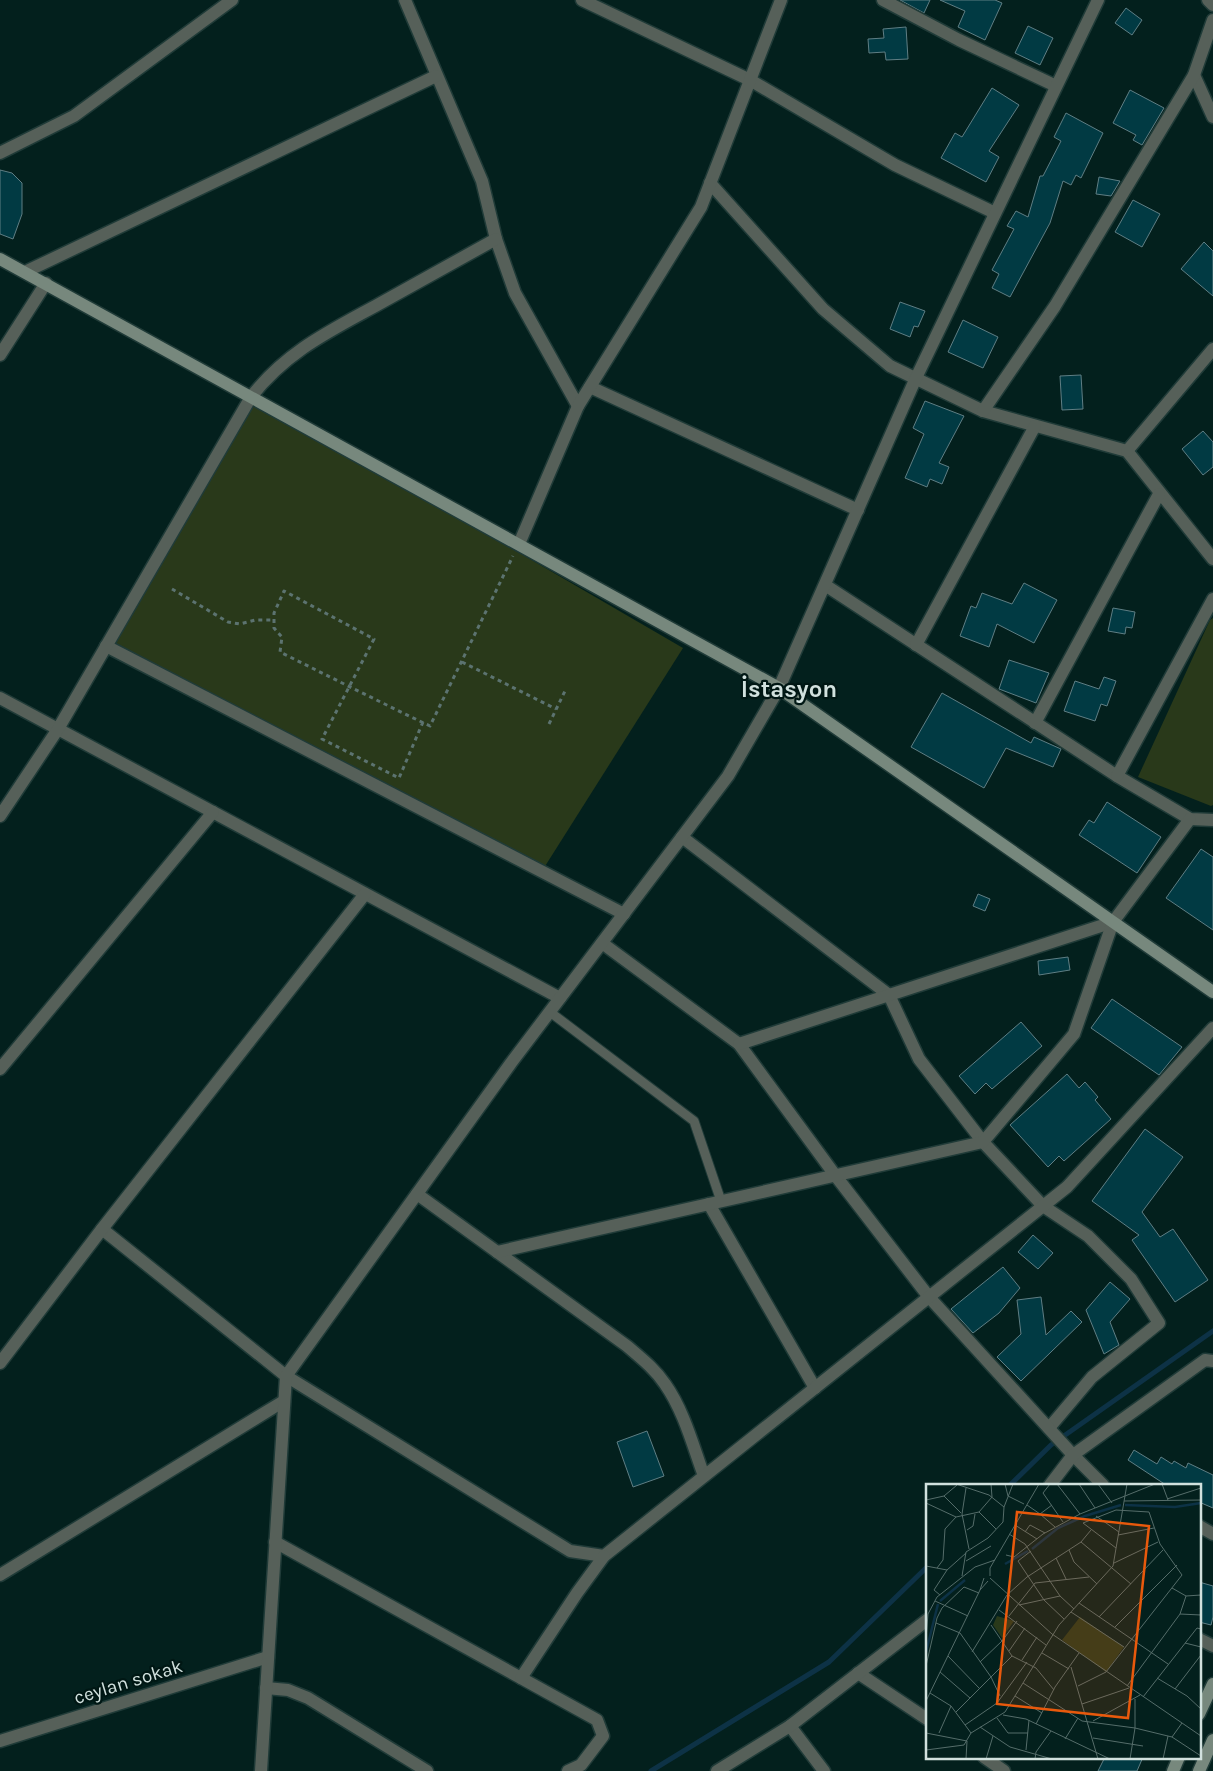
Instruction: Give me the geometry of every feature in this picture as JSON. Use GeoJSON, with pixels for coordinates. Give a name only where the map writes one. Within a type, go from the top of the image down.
{"type":"FeatureCollection","features":[{"type":"Feature","properties":{"kind":"main road"},"geometry":{"type":"LineString","coordinates":[[0,258],[779,688],[1213,992]]}},
{"type":"Feature","properties":{"kind":"main road"},"geometry":{"type":"LineString","coordinates":[[1200,1712],[1213,1684]]}},
{"type":"Feature","properties":{"kind":"main road"},"geometry":{"type":"LineString","coordinates":[[1199,1771],[1213,1740]]}},
{"type":"Feature","properties":{"kind":"main road"},"geometry":{"type":"LineString","coordinates":[[1173,1771],[1179,1758]]}},
{"type":"Feature","properties":{"kind":"street"},"geometry":{"type":"LineString","coordinates":[[0,153],[74,116],[232,0]]}},
{"type":"Feature","properties":{"kind":"street"},"geometry":{"type":"LineString","coordinates":[[405,0],[482,181],[496,240],[515,293],[578,406]]}},
{"type":"Feature","properties":{"kind":"street"},"geometry":{"type":"LineString","coordinates":[[582,0],[750,80],[895,164],[995,213]]}},
{"type":"Feature","properties":{"kind":"street"},"geometry":{"type":"LineString","coordinates":[[519,544],[578,406],[701,207],[781,0]]}},
{"type":"Feature","properties":{"kind":"street"},"geometry":{"type":"LineString","coordinates":[[883,0],[959,40],[1056,86]]}},
{"type":"Feature","properties":{"kind":"street"},"geometry":{"type":"LineString","coordinates":[[261,1771],[286,1376],[560,998],[728,776],[779,688],[915,380],[1098,0]]}},
{"type":"Feature","properties":{"kind":"street"},"geometry":{"type":"LineString","coordinates":[[1208,0],[1213,5]]}},
{"type":"Feature","properties":{"kind":"street"},"geometry":{"type":"LineString","coordinates":[[983,411],[1055,306],[1194,75],[1213,20]]}},
{"type":"Feature","properties":{"kind":"street"},"geometry":{"type":"LineString","coordinates":[[1194,75],[1213,117]]}},
{"type":"Feature","properties":{"kind":"street"},"geometry":{"type":"LineString","coordinates":[[25,272],[436,76]]}},
{"type":"Feature","properties":{"kind":"street"},"geometry":{"type":"LineString","coordinates":[[710,183],[823,309],[890,366],[915,380],[983,411],[1127,451],[1159,494],[1213,559]]}},
{"type":"Feature","properties":{"kind":"street"},"geometry":{"type":"LineString","coordinates":[[0,816],[58,729],[251,396],[274,370],[302,347],[496,240]]}},
{"type":"Feature","properties":{"kind":"street"},"geometry":{"type":"LineString","coordinates":[[0,355],[46,283]]}},
{"type":"Feature","properties":{"kind":"street"},"geometry":{"type":"LineString","coordinates":[[1127,451],[1213,349]]}},
{"type":"Feature","properties":{"kind":"street"},"geometry":{"type":"LineString","coordinates":[[590,387],[858,510]]}},
{"type":"Feature","properties":{"kind":"street"},"geometry":{"type":"LineString","coordinates":[[916,645],[1035,426]]}},
{"type":"Feature","properties":{"kind":"street"},"geometry":{"type":"LineString","coordinates":[[1035,723],[1159,494]]}},
{"type":"Feature","properties":{"kind":"street"},"geometry":{"type":"LineString","coordinates":[[824,585],[1116,776],[1190,819],[1213,820]]}},
{"type":"Feature","properties":{"kind":"street"},"geometry":{"type":"LineString","coordinates":[[1116,776],[1213,599]]}},
{"type":"Feature","properties":{"kind":"street"},"geometry":{"type":"LineString","coordinates":[[106,646],[624,914]]}},
{"type":"Feature","properties":{"kind":"street"},"geometry":{"type":"LineString","coordinates":[[0,698],[560,998]]}},
{"type":"Feature","properties":{"kind":"street"},"geometry":{"type":"LineString","coordinates":[[0,1069],[213,812]]}},
{"type":"Feature","properties":{"kind":"street"},"geometry":{"type":"LineString","coordinates":[[497,1252],[983,1142],[1074,1034],[1113,922],[1190,819]]}},
{"type":"Feature","properties":{"kind":"street"},"geometry":{"type":"LineString","coordinates":[[682,836],[889,995],[920,1060],[983,1142],[1043,1206],[1088,1236],[1125,1273],[1159,1323],[1092,1377],[1050,1429]]}},
{"type":"Feature","properties":{"kind":"street"},"geometry":{"type":"LineString","coordinates":[[0,1363],[102,1229],[365,894]]}},
{"type":"Feature","properties":{"kind":"street"},"geometry":{"type":"LineString","coordinates":[[739,1044],[1113,922]]}},
{"type":"Feature","properties":{"kind":"street"},"geometry":{"type":"LineString","coordinates":[[602,943],[739,1044],[835,1175],[929,1297],[1070,1452],[1102,1484]]}},
{"type":"Feature","properties":{"kind":"street"},"geometry":{"type":"LineString","coordinates":[[522,1678],[577,1593],[604,1556],[1067,1187],[1213,1028]]}},
{"type":"Feature","properties":{"kind":"street"},"geometry":{"type":"LineString","coordinates":[[417,1194],[627,1346],[650,1366],[666,1385],[678,1409],[704,1476]]}},
{"type":"Feature","properties":{"kind":"street"},"geometry":{"type":"LineString","coordinates":[[715,1202],[815,1388]]}},
{"type":"Feature","properties":{"kind":"street"},"geometry":{"type":"LineString","coordinates":[[102,1229],[286,1376],[570,1550],[604,1556]]}},
{"type":"Feature","properties":{"kind":"street"},"geometry":{"type":"LineString","coordinates":[[1051,1484],[1070,1452],[1205,1360],[1213,1361]]}},
{"type":"Feature","properties":{"kind":"street"},"geometry":{"type":"LineString","coordinates":[[0,1575],[284,1401]]}},
{"type":"Feature","properties":{"kind":"street"},"geometry":{"type":"LineString","coordinates":[[1200,1527],[1213,1534]]}},
{"type":"Feature","properties":{"kind":"street"},"geometry":{"type":"LineString","coordinates":[[275,1542],[597,1720],[603,1736],[581,1765],[568,1771]]}},
{"type":"Feature","properties":{"kind":"street"},"geometry":{"type":"LineString","coordinates":[[717,1771],[790,1726],[926,1621]]}},
{"type":"Feature","properties":{"kind":"street"},"geometry":{"type":"LineString","coordinates":[[1200,1640],[1213,1646]]}},
{"type":"Feature","properties":{"kind":"street","name":"ceylan sokak"},"geometry":{"type":"LineString","coordinates":[[0,1741],[268,1657]]}},
{"type":"Feature","properties":{"kind":"street"},"geometry":{"type":"LineString","coordinates":[[858,1673],[926,1718]]}},
{"type":"Feature","properties":{"kind":"street"},"geometry":{"type":"LineString","coordinates":[[266,1688],[288,1690],[308,1698],[428,1771]]}},
{"type":"Feature","properties":{"kind":"street"},"geometry":{"type":"LineString","coordinates":[[790,1726],[824,1771]]}},
{"type":"Feature","properties":{"kind":"street"},"geometry":{"type":"LineString","coordinates":[[985,1758],[1004,1771]]}},
{"type":"Feature","properties":{"kind":"lane"},"geometry":{"type":"LineString","coordinates":[[550,1012],[694,1121],[715,1202]]}},
{"type":"Feature","properties":{"kind":"path"},"geometry":{"type":"LineString","coordinates":[[423,722],[399,778],[322,739],[349,686],[374,639],[284,591],[274,613],[274,628],[282,637],[280,652],[349,686],[423,722],[430,726],[519,544]]}},
{"type":"Feature","properties":{"kind":"path"},"geometry":{"type":"LineString","coordinates":[[172,589],[228,622],[240,624],[255,620],[274,620]]}},
{"type":"Feature","properties":{"kind":"path"},"geometry":{"type":"LineString","coordinates":[[462,662],[556,709]]}},
{"type":"Feature","properties":{"kind":"path"},"geometry":{"type":"LineString","coordinates":[[549,724],[565,690]]}},
{"type":"Feature","properties":{"kind":"green space"},"geometry":{"type":"Polygon","coordinates":[[[251,397],[683,648],[542,871],[106,646],[251,397]]]}},
{"type":"Feature","properties":{"kind":"green space"},"geometry":{"type":"Polygon","coordinates":[[[1213,618],[1213,805],[1211,806],[1138,777],[1210,620],[1213,618]]]}},
{"type":"Feature","properties":{"kind":"building"},"geometry":{"type":"Polygon","coordinates":[[[900,0],[930,0],[924,13],[900,0]]]}},
{"type":"Feature","properties":{"kind":"building"},"geometry":{"type":"Polygon","coordinates":[[[940,0],[995,0],[1002,3],[985,40],[958,27],[965,11],[940,0]]]}},
{"type":"Feature","properties":{"kind":"building"},"geometry":{"type":"Polygon","coordinates":[[[1126,8],[1142,20],[1132,35],[1115,23],[1126,8]]]}},
{"type":"Feature","properties":{"kind":"building"},"geometry":{"type":"Polygon","coordinates":[[[1028,26],[1053,38],[1040,65],[1015,53],[1028,26]]]}},
{"type":"Feature","properties":{"kind":"building"},"geometry":{"type":"Polygon","coordinates":[[[906,27],[908,59],[886,60],[885,52],[869,53],[868,39],[884,38],[883,29],[906,27]]]}},
{"type":"Feature","properties":{"kind":"building"},"geometry":{"type":"Polygon","coordinates":[[[992,88],[1019,105],[989,151],[999,157],[986,182],[941,158],[955,133],[962,137],[992,88]]]}},
{"type":"Feature","properties":{"kind":"building"},"geometry":{"type":"Polygon","coordinates":[[[1130,90],[1164,108],[1142,145],[1133,140],[1136,135],[1113,123],[1130,90]]]}},
{"type":"Feature","properties":{"kind":"building"},"geometry":{"type":"Polygon","coordinates":[[[1066,113],[1103,133],[1081,178],[1076,175],[1071,185],[1063,181],[1050,223],[1010,297],[992,288],[999,274],[992,270],[1014,229],[1007,226],[1016,211],[1028,217],[1040,176],[1043,176],[1061,141],[1054,137],[1066,113]]]}},
{"type":"Feature","properties":{"kind":"building"},"geometry":{"type":"Polygon","coordinates":[[[0,170],[12,173],[22,183],[22,214],[13,239],[0,234],[0,170]]]}},
{"type":"Feature","properties":{"kind":"building"},"geometry":{"type":"Polygon","coordinates":[[[1099,177],[1120,181],[1111,196],[1096,194],[1099,177]]]}},
{"type":"Feature","properties":{"kind":"building"},"geometry":{"type":"Polygon","coordinates":[[[1133,200],[1160,214],[1142,247],[1115,232],[1133,200]]]}},
{"type":"Feature","properties":{"kind":"building"},"geometry":{"type":"Polygon","coordinates":[[[1204,242],[1213,251],[1213,296],[1181,269],[1204,242]]]}},
{"type":"Feature","properties":{"kind":"building"},"geometry":{"type":"Polygon","coordinates":[[[900,302],[925,311],[918,327],[914,326],[910,337],[890,329],[900,302]]]}},
{"type":"Feature","properties":{"kind":"building"},"geometry":{"type":"Polygon","coordinates":[[[963,320],[998,337],[983,368],[948,352],[963,320]]]}},
{"type":"Feature","properties":{"kind":"building"},"geometry":{"type":"Polygon","coordinates":[[[1081,375],[1083,409],[1062,410],[1060,376],[1081,375]]]}},
{"type":"Feature","properties":{"kind":"building"},"geometry":{"type":"Polygon","coordinates":[[[925,401],[964,416],[939,463],[949,467],[942,484],[930,479],[927,487],[905,478],[924,434],[913,428],[925,401]]]}},
{"type":"Feature","properties":{"kind":"building"},"geometry":{"type":"Polygon","coordinates":[[[1203,431],[1213,442],[1213,467],[1203,475],[1182,449],[1203,431]]]}},
{"type":"Feature","properties":{"kind":"building"},"geometry":{"type":"Polygon","coordinates":[[[1024,583],[1057,600],[1034,643],[997,624],[989,647],[960,636],[971,606],[976,608],[982,593],[1012,604],[1024,583]]]}},
{"type":"Feature","properties":{"kind":"building"},"geometry":{"type":"Polygon","coordinates":[[[1113,608],[1135,612],[1132,628],[1126,627],[1125,634],[1108,631],[1113,608]]]}},
{"type":"Feature","properties":{"kind":"building"},"geometry":{"type":"Polygon","coordinates":[[[1009,660],[1049,673],[1036,703],[999,689],[1009,660]]]}},
{"type":"Feature","properties":{"kind":"building"},"geometry":{"type":"Polygon","coordinates":[[[1104,677],[1116,681],[1107,706],[1101,704],[1095,721],[1064,711],[1075,681],[1099,689],[1104,677]]]}},
{"type":"Feature","properties":{"kind":"building"},"geometry":{"type":"Polygon","coordinates":[[[942,693],[1031,743],[1034,737],[1061,749],[1053,767],[1006,748],[984,788],[911,747],[942,693]]]}},
{"type":"Feature","properties":{"kind":"building"},"geometry":{"type":"Polygon","coordinates":[[[1107,802],[1161,837],[1137,873],[1079,835],[1089,820],[1094,823],[1107,802]]]}},
{"type":"Feature","properties":{"kind":"building"},"geometry":{"type":"Polygon","coordinates":[[[1201,849],[1213,857],[1213,930],[1166,898],[1201,849]]]}},
{"type":"Feature","properties":{"kind":"building"},"geometry":{"type":"Polygon","coordinates":[[[978,894],[990,899],[985,911],[973,906],[978,894]]]}},
{"type":"Feature","properties":{"kind":"building"},"geometry":{"type":"Polygon","coordinates":[[[1068,957],[1070,970],[1039,975],[1038,961],[1068,957]]]}},
{"type":"Feature","properties":{"kind":"building"},"geometry":{"type":"Polygon","coordinates":[[[1112,999],[1182,1047],[1159,1075],[1091,1028],[1112,999]]]}},
{"type":"Feature","properties":{"kind":"building"},"geometry":{"type":"Polygon","coordinates":[[[1021,1022],[1042,1046],[992,1089],[986,1083],[975,1094],[959,1076],[1021,1022]]]}},
{"type":"Feature","properties":{"kind":"building"},"geometry":{"type":"Polygon","coordinates":[[[1067,1074],[1079,1088],[1085,1082],[1098,1097],[1095,1100],[1111,1119],[1064,1161],[1059,1156],[1048,1167],[1010,1125],[1067,1074]]]}},
{"type":"Feature","properties":{"kind":"building"},"geometry":{"type":"Polygon","coordinates":[[[1145,1129],[1183,1157],[1142,1212],[1160,1237],[1173,1229],[1208,1280],[1175,1302],[1132,1240],[1139,1235],[1092,1201],[1145,1129]]]}},
{"type":"Feature","properties":{"kind":"building"},"geometry":{"type":"Polygon","coordinates":[[[1033,1235],[1053,1253],[1038,1269],[1018,1252],[1033,1235]]]}},
{"type":"Feature","properties":{"kind":"building"},"geometry":{"type":"Polygon","coordinates":[[[1003,1267],[1020,1288],[999,1313],[973,1333],[951,1309],[1003,1267]]]}},
{"type":"Feature","properties":{"kind":"building"},"geometry":{"type":"Polygon","coordinates":[[[1110,1282],[1130,1299],[1110,1322],[1119,1345],[1104,1354],[1086,1310],[1110,1282]]]}},
{"type":"Feature","properties":{"kind":"building"},"geometry":{"type":"Polygon","coordinates":[[[1041,1297],[1046,1335],[1071,1311],[1082,1322],[1021,1381],[997,1357],[1021,1334],[1017,1300],[1041,1297]]]}},
{"type":"Feature","properties":{"kind":"building"},"geometry":{"type":"Polygon","coordinates":[[[647,1431],[664,1476],[633,1487],[617,1442],[647,1431]]]}},
{"type":"Feature","properties":{"kind":"building"},"geometry":{"type":"Polygon","coordinates":[[[1134,1450],[1157,1464],[1161,1457],[1172,1464],[1174,1461],[1186,1468],[1188,1463],[1213,1475],[1213,1508],[1200,1502],[1200,1484],[1164,1484],[1128,1460],[1134,1450]]]}},
{"type":"Feature","properties":{"kind":"building"},"geometry":{"type":"Polygon","coordinates":[[[1200,1582],[1213,1586],[1213,1617],[1211,1625],[1200,1622],[1200,1582]]]}},
{"type":"Feature","properties":{"kind":"building"},"geometry":{"type":"Polygon","coordinates":[[[1104,1758],[1143,1758],[1137,1771],[1098,1771],[1104,1758]]]}},
{"type":"Feature","properties":{"kind":"waterway"},"geometry":{"type":"LineString","coordinates":[[1011,1484],[1051,1445],[1213,1331]]}},
{"type":"Feature","properties":{"kind":"waterway"},"geometry":{"type":"LineString","coordinates":[[651,1771],[829,1662],[926,1568]]}},
{"type":"Feature","properties":{"kind":"district","name":"İstasyon"},"geometry":{"type":"Point","coordinates":[789,689]}}]}
